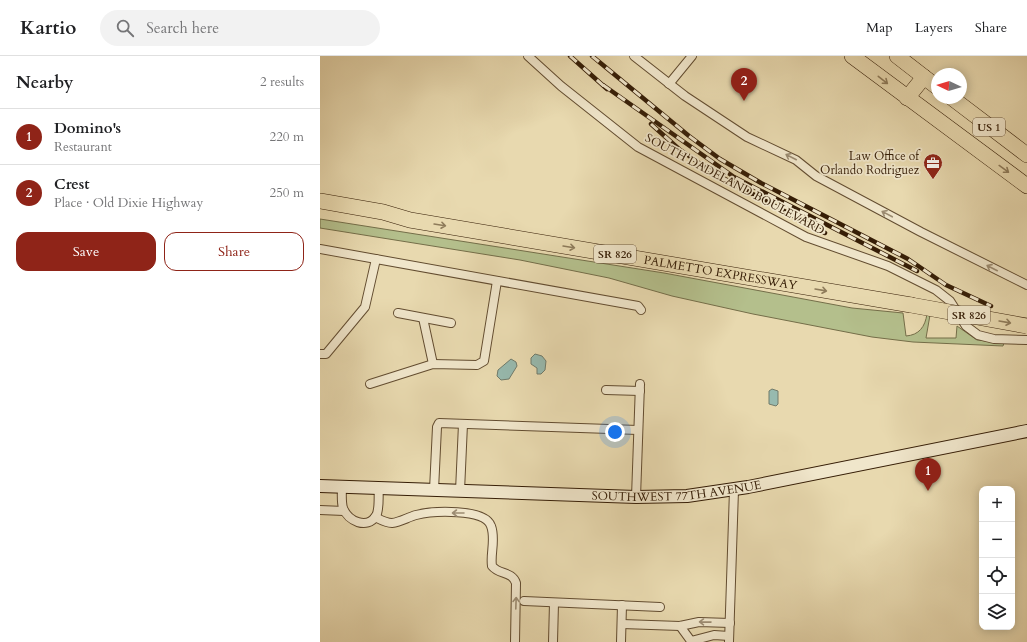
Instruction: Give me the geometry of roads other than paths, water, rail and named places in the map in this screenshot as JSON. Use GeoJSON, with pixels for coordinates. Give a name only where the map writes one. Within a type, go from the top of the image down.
{"type":"FeatureCollection","features":[{"type":"Feature","properties":{"kind":"highway","name":"US 1"},"geometry":{"type":"LineString","coordinates":[[852,56],[1027,186]]}},
{"type":"Feature","properties":{"kind":"highway"},"geometry":{"type":"LineString","coordinates":[[896,56],[931,82]]}},
{"type":"Feature","properties":{"kind":"highway"},"geometry":{"type":"LineString","coordinates":[[907,98],[924,77]]}},
{"type":"Feature","properties":{"kind":"highway","name":"US 1"},"geometry":{"type":"LineString","coordinates":[[960,104],[1027,155]]}},
{"type":"Feature","properties":{"kind":"highway","name":"PALMETTO EXPRESSWAY"},"geometry":{"type":"LineString","coordinates":[[320,201],[383,212],[410,220],[1027,326]]}},
{"type":"Feature","properties":{"kind":"highway"},"geometry":{"type":"LineString","coordinates":[[320,211],[382,220],[410,220]]}},
{"type":"Feature","properties":{"kind":"street","name":"SOUTH DADELAND BOULEVARD"},"geometry":{"type":"LineString","coordinates":[[528,56],[561,86],[638,147],[806,237],[888,266],[936,290],[950,301],[966,326],[978,335],[994,339],[1027,340]]}},
{"type":"Feature","properties":{"kind":"street"},"geometry":{"type":"LineString","coordinates":[[634,56],[669,84],[747,137],[763,143],[801,163],[816,176],[921,232],[1027,285]]}},
{"type":"Feature","properties":{"kind":"street"},"geometry":{"type":"LineString","coordinates":[[669,84],[692,56]]}},
{"type":"Feature","properties":{"kind":"street"},"geometry":{"type":"LineString","coordinates":[[320,249],[638,306],[641,310]]}},
{"type":"Feature","properties":{"kind":"street"},"geometry":{"type":"LineString","coordinates":[[320,354],[326,354],[365,307],[376,259]]}},
{"type":"Feature","properties":{"kind":"street"},"geometry":{"type":"LineString","coordinates":[[370,384],[432,364],[477,364],[484,361],[497,280]]}},
{"type":"Feature","properties":{"kind":"street"},"geometry":{"type":"LineString","coordinates":[[398,313],[451,323]]}},
{"type":"Feature","properties":{"kind":"street"},"geometry":{"type":"LineString","coordinates":[[422,318],[432,364]]}},
{"type":"Feature","properties":{"kind":"street"},"geometry":{"type":"LineString","coordinates":[[606,390],[640,388],[636,497]]}},
{"type":"Feature","properties":{"kind":"street"},"geometry":{"type":"LineString","coordinates":[[434,490],[438,424],[638,430]]}},
{"type":"Feature","properties":{"kind":"street"},"geometry":{"type":"LineString","coordinates":[[460,491],[462,424]]}},
{"type":"Feature","properties":{"kind":"street","name":"SOUTHWEST 77TH AVENUE"},"geometry":{"type":"LineString","coordinates":[[320,486],[636,497],[680,497],[734,490],[1027,430]]}},
{"type":"Feature","properties":{"kind":"street"},"geometry":{"type":"LineString","coordinates":[[342,486],[342,503],[344,510],[350,518],[360,523],[368,522],[375,517],[378,508],[378,488]]}},
{"type":"Feature","properties":{"kind":"street"},"geometry":{"type":"LineString","coordinates":[[680,626],[689,641],[714,635],[729,639],[734,490]]}},
{"type":"Feature","properties":{"kind":"street"},"geometry":{"type":"LineString","coordinates":[[320,510],[344,510]]}},
{"type":"Feature","properties":{"kind":"street"},"geometry":{"type":"LineString","coordinates":[[375,517],[392,523],[415,515],[428,514],[472,513],[486,518],[491,524],[493,531],[492,566],[496,570],[510,575],[516,583],[515,642]]}},
{"type":"Feature","properties":{"kind":"street"},"geometry":{"type":"LineString","coordinates":[[524,601],[660,607]]}},
{"type":"Feature","properties":{"kind":"street"},"geometry":{"type":"LineString","coordinates":[[553,642],[554,603]]}},
{"type":"Feature","properties":{"kind":"street"},"geometry":{"type":"LineString","coordinates":[[621,642],[622,605]]}},
{"type":"Feature","properties":{"kind":"street"},"geometry":{"type":"LineString","coordinates":[[622,624],[680,626],[699,622],[730,623]]}},
{"type":"Feature","properties":{"kind":"water"},"geometry":{"type":"Polygon","coordinates":[[[535,354],[542,356],[546,361],[545,370],[541,374],[537,374],[537,368],[531,364],[531,358],[535,354]]]}},
{"type":"Feature","properties":{"kind":"water"},"geometry":{"type":"Polygon","coordinates":[[[511,359],[516,362],[517,366],[509,379],[501,380],[497,376],[498,370],[511,359]]]}},
{"type":"Feature","properties":{"kind":"water"},"geometry":{"type":"Polygon","coordinates":[[[772,389],[778,391],[778,404],[776,406],[769,404],[769,391],[772,389]]]}},
{"type":"Feature","properties":{"kind":"railway"},"geometry":{"type":"LineString","coordinates":[[570,56],[607,89]]}},
{"type":"Feature","properties":{"kind":"railway"},"geometry":{"type":"LineString","coordinates":[[592,56],[689,136],[720,159],[761,183],[908,259],[946,285],[991,306]]}},
{"type":"Feature","properties":{"kind":"railway"},"geometry":{"type":"LineString","coordinates":[[603,85],[734,177],[917,271]]}},
{"type":"Feature","properties":{"kind":"railway"},"geometry":{"type":"LineString","coordinates":[[651,124],[679,149],[712,172],[825,233]]}},
{"type":"Feature","properties":{"kind":"place","name":"Crest"},"geometry":{"type":"Point","coordinates":[744,101]}},
{"type":"Feature","properties":{"kind":"place","name":"Law Office of Orlando Rodriguez"},"geometry":{"type":"Point","coordinates":[933,180]}},
{"type":"Feature","properties":{"kind":"place","name":"Domino's"},"geometry":{"type":"Point","coordinates":[928,491]}}]}
